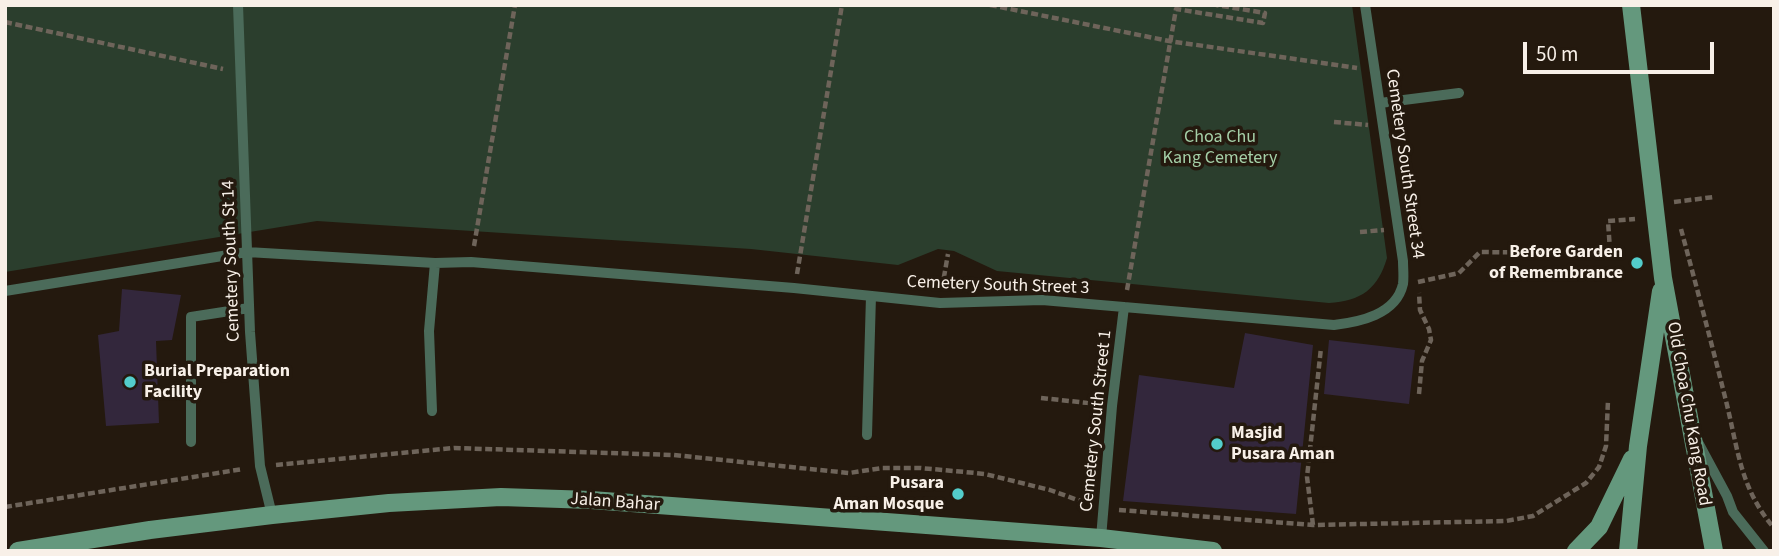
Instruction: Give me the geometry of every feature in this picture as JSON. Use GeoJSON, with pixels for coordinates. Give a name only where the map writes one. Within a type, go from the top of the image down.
{"type":"FeatureCollection","features":[{"type":"Feature","properties":{"kind":"main road","name":"Old Choa Chu Kang Road"},"geometry":{"type":"LineString","coordinates":[[1631,5],[1663,278],[1714,551]]}},
{"type":"Feature","properties":{"kind":"main road","name":"Old Choa Chu Kang Road"},"geometry":{"type":"LineString","coordinates":[[1628,551],[1638,446],[1663,278]]}},
{"type":"Feature","properties":{"kind":"main road"},"geometry":{"type":"LineString","coordinates":[[1576,551],[1599,527],[1638,446]]}},
{"type":"Feature","properties":{"kind":"main road","name":"Jalan Bahar"},"geometry":{"type":"LineString","coordinates":[[18,551],[150,530],[272,515],[389,503],[500,498],[604,501],[1101,538],[1213,551]]}},
{"type":"Feature","properties":{"kind":"lane","name":"Cemetery South St 14"},"geometry":{"type":"LineString","coordinates":[[238,5],[249,308],[260,466],[272,515]]}},
{"type":"Feature","properties":{"kind":"lane","name":"Cemetery South Street 34"},"geometry":{"type":"LineString","coordinates":[[1125,307],[1334,325],[1359,322],[1377,315],[1398,295],[1402,285],[1403,261],[1365,5]]}},
{"type":"Feature","properties":{"kind":"lane"},"geometry":{"type":"LineString","coordinates":[[1380,103],[1459,93]]}},
{"type":"Feature","properties":{"kind":"lane","name":"Cemetery South Street 3"},"geometry":{"type":"LineString","coordinates":[[5,291],[247,252],[435,263],[471,262],[794,288],[940,303],[1042,300],[1125,307]]}},
{"type":"Feature","properties":{"kind":"lane"},"geometry":{"type":"LineString","coordinates":[[432,411],[429,331],[435,263]]}},
{"type":"Feature","properties":{"kind":"lane"},"geometry":{"type":"LineString","coordinates":[[867,435],[871,296]]}},
{"type":"Feature","properties":{"kind":"lane","name":"Cemetery South Street 1"},"geometry":{"type":"LineString","coordinates":[[1101,538],[1112,405],[1125,307]]}},
{"type":"Feature","properties":{"kind":"lane"},"geometry":{"type":"LineString","coordinates":[[191,442],[191,317],[249,308]]}},
{"type":"Feature","properties":{"kind":"lane"},"geometry":{"type":"LineString","coordinates":[[1692,431],[1727,496],[1732,512],[1764,551]]}},
{"type":"Feature","properties":{"kind":"path"},"geometry":{"type":"LineString","coordinates":[[471,262],[515,5]]}},
{"type":"Feature","properties":{"kind":"path"},"geometry":{"type":"LineString","coordinates":[[794,288],[842,5]]}},
{"type":"Feature","properties":{"kind":"path"},"geometry":{"type":"LineString","coordinates":[[990,5],[1170,41],[1375,71]]}},
{"type":"Feature","properties":{"kind":"path"},"geometry":{"type":"LineString","coordinates":[[1125,307],[1176,9],[1263,23],[1265,13],[1216,5]]}},
{"type":"Feature","properties":{"kind":"path"},"geometry":{"type":"LineString","coordinates":[[5,22],[241,73]]}},
{"type":"Feature","properties":{"kind":"path"},"geometry":{"type":"LineString","coordinates":[[1334,122],[1383,126]]}},
{"type":"Feature","properties":{"kind":"path"},"geometry":{"type":"LineString","coordinates":[[1655,203],[1714,197]]}},
{"type":"Feature","properties":{"kind":"path"},"geometry":{"type":"LineString","coordinates":[[1674,203],[1676,212]]}},
{"type":"Feature","properties":{"kind":"path"},"geometry":{"type":"LineString","coordinates":[[1429,279],[1459,273],[1480,252],[1570,253],[1610,250],[1608,221],[1636,219]]}},
{"type":"Feature","properties":{"kind":"path"},"geometry":{"type":"LineString","coordinates":[[1679,222],[1744,479],[1758,509],[1774,528]]}},
{"type":"Feature","properties":{"kind":"path"},"geometry":{"type":"LineString","coordinates":[[944,277],[948,254]]}},
{"type":"Feature","properties":{"kind":"path"},"geometry":{"type":"LineString","coordinates":[[1418,282],[1420,310],[1429,328],[1431,340],[1422,361],[1419,394]]}},
{"type":"Feature","properties":{"kind":"path"},"geometry":{"type":"LineString","coordinates":[[1313,525],[1307,477],[1321,348]]}},
{"type":"Feature","properties":{"kind":"path"},"geometry":{"type":"LineString","coordinates":[[1041,398],[1112,405]]}},
{"type":"Feature","properties":{"kind":"path"},"geometry":{"type":"LineString","coordinates":[[5,507],[260,466],[454,448],[674,455],[849,473],[882,468],[920,468],[985,474],[1050,490],[1104,509],[1313,525],[1506,522],[1533,516],[1586,483],[1599,467],[1606,446],[1608,400]]}},
{"type":"Feature","properties":{"kind":"green space","name":"Choa Chu Kang Cemetery"},"geometry":{"type":"Polygon","coordinates":[[[5,5],[1352,5],[1387,258],[1379,278],[1367,291],[1350,299],[1329,303],[997,271],[954,251],[938,249],[898,265],[751,249],[317,221],[5,272],[5,5]]]}},
{"type":"Feature","properties":{"kind":"building","name":"Burial Preparation Facility"},"geometry":{"type":"Polygon","coordinates":[[[122,289],[181,295],[172,340],[156,341],[159,423],[106,426],[98,335],[119,331],[122,289]]]}},
{"type":"Feature","properties":{"kind":"building","name":"Masjid Pusara Aman"},"geometry":{"type":"Polygon","coordinates":[[[1245,333],[1313,345],[1296,514],[1123,501],[1139,375],[1234,388],[1245,333]]]}},
{"type":"Feature","properties":{"kind":"building"},"geometry":{"type":"Polygon","coordinates":[[[1329,340],[1415,350],[1409,404],[1324,394],[1329,340]]]}},
{"type":"Feature","properties":{"kind":"place","name":"Before Garden of Remembrance"},"geometry":{"type":"Point","coordinates":[1637,263]}},
{"type":"Feature","properties":{"kind":"place","name":"Burial Preparation Facility"},"geometry":{"type":"Point","coordinates":[130,382]}},
{"type":"Feature","properties":{"kind":"place","name":"Masjid Pusara Aman"},"geometry":{"type":"Point","coordinates":[1217,444]}},
{"type":"Feature","properties":{"kind":"place","name":"Pusara Aman Mosque"},"geometry":{"type":"Point","coordinates":[958,494]}}]}
